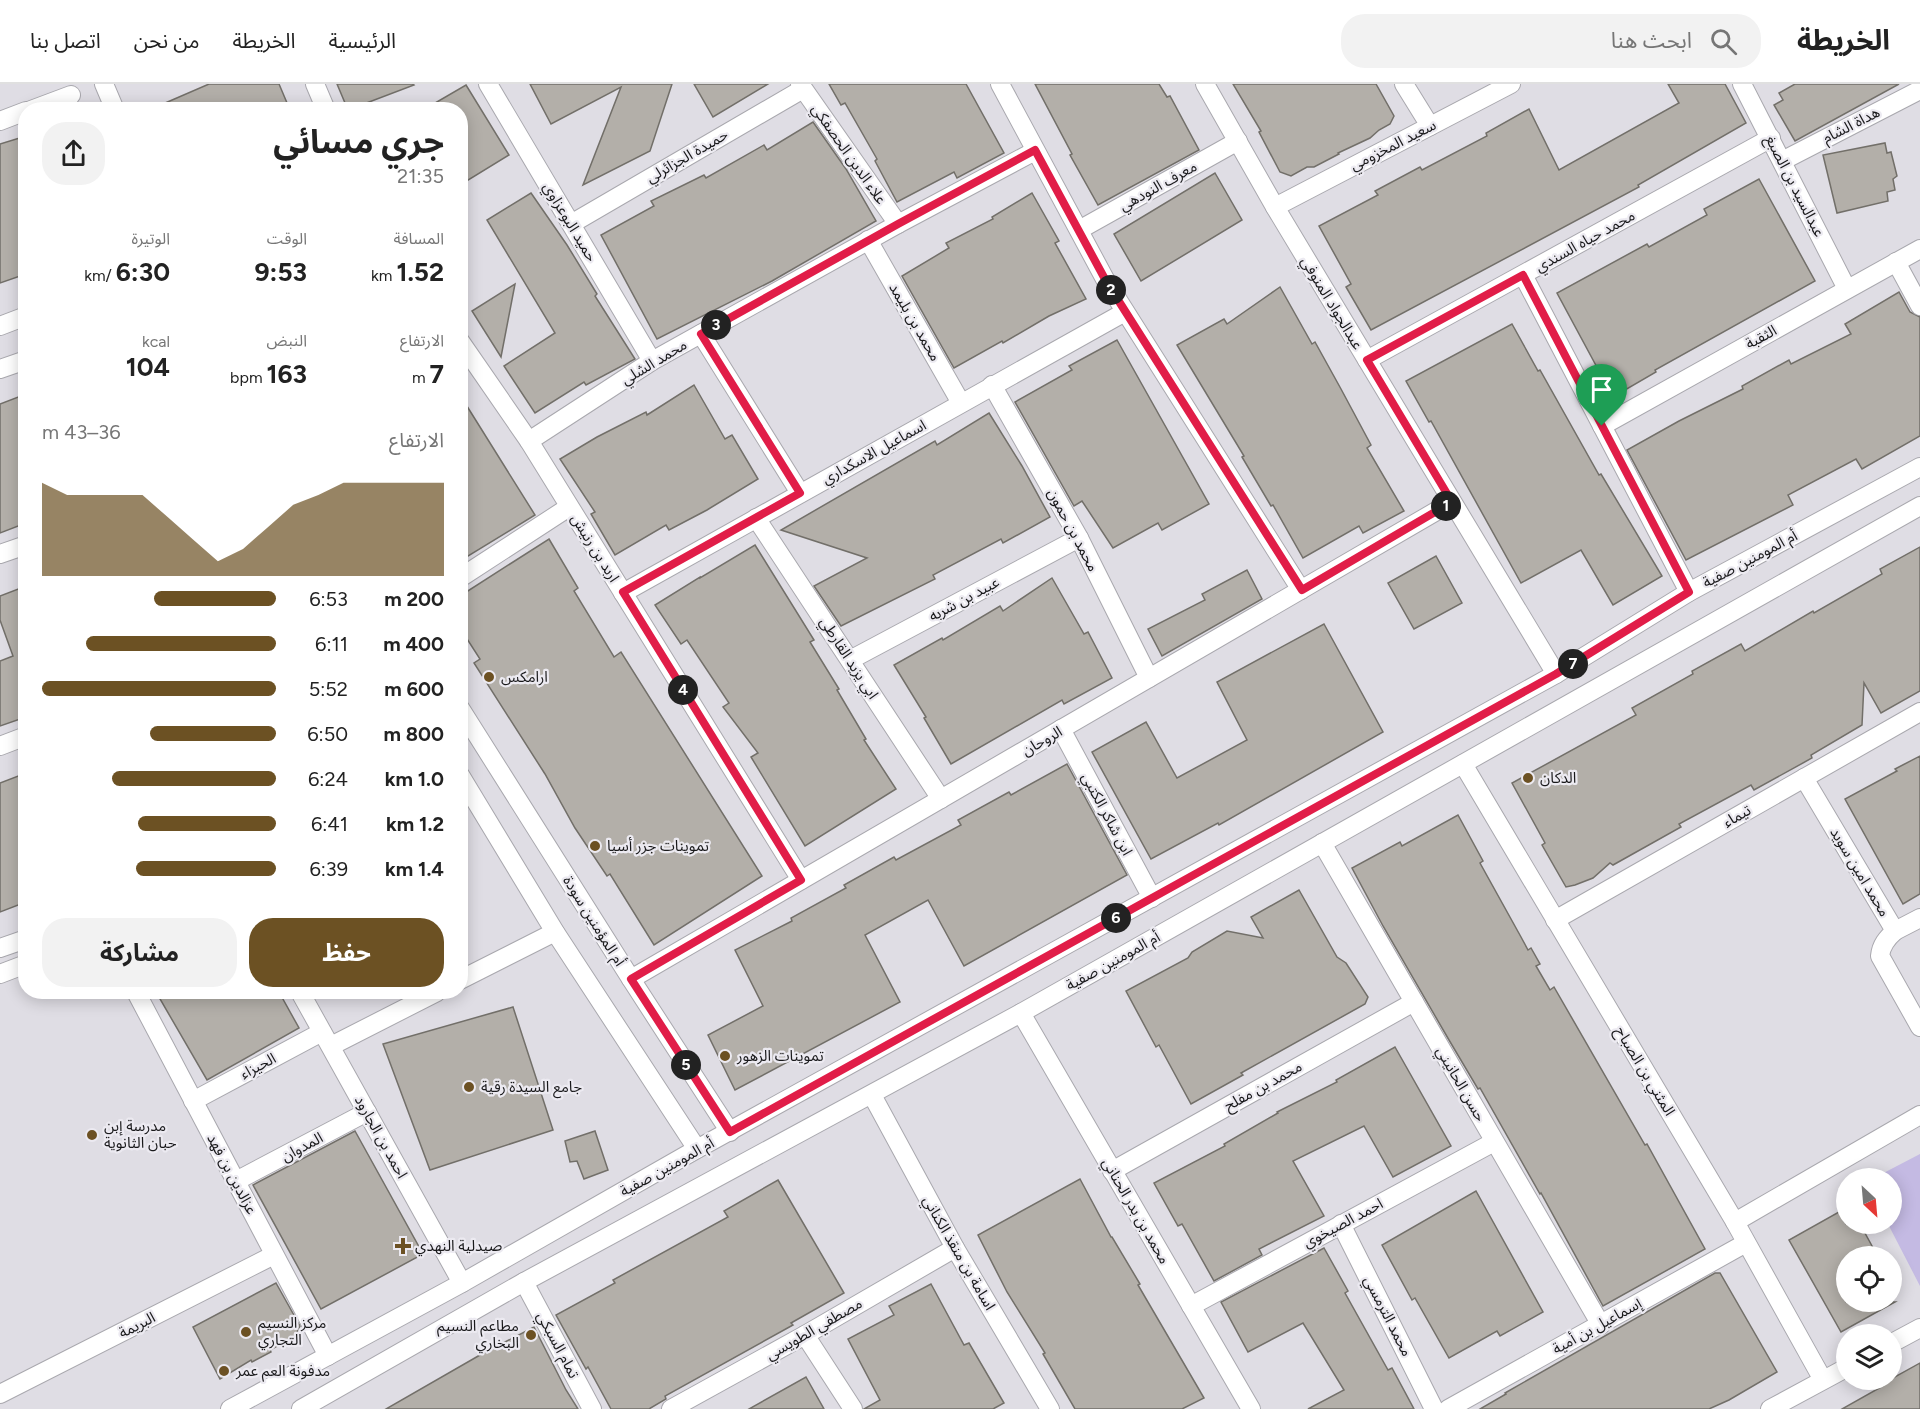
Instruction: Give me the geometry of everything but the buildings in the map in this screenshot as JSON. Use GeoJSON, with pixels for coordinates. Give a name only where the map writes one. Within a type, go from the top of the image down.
{"type":"FeatureCollection","features":[{"type":"Feature","properties":{"kind":"street"},"geometry":{"type":"LineString","coordinates":[[104,84],[112,102]]}},
{"type":"Feature","properties":{"kind":"street"},"geometry":{"type":"LineString","coordinates":[[315,84],[323,102]]}},
{"type":"Feature","properties":{"kind":"street","name":"حميد البوعزاوي"},"geometry":{"type":"LineString","coordinates":[[488,84],[652,361]]}},
{"type":"Feature","properties":{"kind":"street"},"geometry":{"type":"LineString","coordinates":[[1000,84],[1125,312],[1302,590]]}},
{"type":"Feature","properties":{"kind":"street","name":"عبدالجواد المنوفي"},"geometry":{"type":"LineString","coordinates":[[1205,84],[1275,207],[1556,674]]}},
{"type":"Feature","properties":{"kind":"street"},"geometry":{"type":"LineString","coordinates":[[1404,84],[1430,126]]}},
{"type":"Feature","properties":{"kind":"street","name":"سعيد المخزومي"},"geometry":{"type":"LineString","coordinates":[[1275,207],[1511,84]]}},
{"type":"Feature","properties":{"kind":"street","name":"عبدالسيد بن الصبغ"},"geometry":{"type":"LineString","coordinates":[[1742,84],[1847,289]]}},
{"type":"Feature","properties":{"kind":"street","name":"حميدة الجزائرلي"},"geometry":{"type":"LineString","coordinates":[[571,224],[802,86]]}},
{"type":"Feature","properties":{"kind":"street","name":"علاء الدين الحصفكي"},"geometry":{"type":"LineString","coordinates":[[802,86],[898,224]]}},
{"type":"Feature","properties":{"kind":"street","name":"هداة الشام"},"geometry":{"type":"LineString","coordinates":[[1782,160],[1916,88]]}},
{"type":"Feature","properties":{"kind":"street"},"geometry":{"type":"LineString","coordinates":[[54,102],[71,96]]}},
{"type":"Feature","properties":{"kind":"street"},"geometry":{"type":"LineString","coordinates":[[0,121],[18,114]]}},
{"type":"Feature","properties":{"kind":"street","name":"محمد حياه السندي"},"geometry":{"type":"LineString","coordinates":[[1367,360],[1771,138]]}},
{"type":"Feature","properties":{"kind":"street","name":"معرف النودهي"},"geometry":{"type":"LineString","coordinates":[[1078,230],[1238,141]]}},
{"type":"Feature","properties":{"kind":"street","name":"محمد الشلي"},"geometry":{"type":"LineString","coordinates":[[529,441],[652,361],[1035,150]]}},
{"type":"Feature","properties":{"kind":"street","name":"محمد بن بليمد"},"geometry":{"type":"LineString","coordinates":[[868,240],[961,404]]}},
{"type":"Feature","properties":{"kind":"street","name":"الثقبة"},"geometry":{"type":"LineString","coordinates":[[1602,426],[1920,249]]}},
{"type":"Feature","properties":{"kind":"street"},"geometry":{"type":"LineString","coordinates":[[1896,262],[1920,306]]}},
{"type":"Feature","properties":{"kind":"street"},"geometry":{"type":"LineString","coordinates":[[1523,275],[1689,592]]}},
{"type":"Feature","properties":{"kind":"street","name":"اسماعيل الاسكداري"},"geometry":{"type":"LineString","coordinates":[[623,592],[1125,312]]}},
{"type":"Feature","properties":{"kind":"street"},"geometry":{"type":"LineString","coordinates":[[0,326],[18,319]]}},
{"type":"Feature","properties":{"kind":"street"},"geometry":{"type":"LineString","coordinates":[[701,334],[800,493]]}},
{"type":"Feature","properties":{"kind":"street","name":"اربد بن رنيش"},"geometry":{"type":"LineString","coordinates":[[468,353],[529,441],[801,880]]}},
{"type":"Feature","properties":{"kind":"street"},"geometry":{"type":"LineString","coordinates":[[0,369],[18,363]]}},
{"type":"Feature","properties":{"kind":"street","name":"محمد بن حمون"},"geometry":{"type":"LineString","coordinates":[[992,385],[1079,538],[1149,678]]}},
{"type":"Feature","properties":{"kind":"street","name":"أم المومنين صفية"},"geometry":{"type":"LineString","coordinates":[[230,1409],[462,1283],[697,1149],[1556,674],[1689,592],[1920,467]]}},
{"type":"Feature","properties":{"kind":"street","name":"الروحان"},"geometry":{"type":"LineString","coordinates":[[631,979],[1452,502]]}},
{"type":"Feature","properties":{"kind":"street","name":"أم المومنين صفية"},"geometry":{"type":"LineString","coordinates":[[301,1409],[524,1282],[1021,1013],[1920,506]]}},
{"type":"Feature","properties":{"kind":"street"},"geometry":{"type":"LineString","coordinates":[[468,573],[569,507]]}},
{"type":"Feature","properties":{"kind":"street","name":"ابي يزيد القارطي"},"geometry":{"type":"LineString","coordinates":[[756,518],[941,799]]}},
{"type":"Feature","properties":{"kind":"street","name":"عبيد بن شربه"},"geometry":{"type":"LineString","coordinates":[[850,660],[1079,538]]}},
{"type":"Feature","properties":{"kind":"street"},"geometry":{"type":"LineString","coordinates":[[0,554],[18,548]]}},
{"type":"Feature","properties":{"kind":"street","name":"تيماء"},"geometry":{"type":"LineString","coordinates":[[1555,920],[1920,712]]}},
{"type":"Feature","properties":{"kind":"street","name":"أم المؤمنين سودة"},"geometry":{"type":"LineString","coordinates":[[468,721],[730,1132]]}},
{"type":"Feature","properties":{"kind":"street","name":"ابن شاكر الكتبي"},"geometry":{"type":"LineString","coordinates":[[1061,729],[1152,898]]}},
{"type":"Feature","properties":{"kind":"street"},"geometry":{"type":"LineString","coordinates":[[0,746],[18,739]]}},
{"type":"Feature","properties":{"kind":"street","name":"المثني بن الصباح"},"geometry":{"type":"LineString","coordinates":[[1463,764],[1735,1222],[1823,1380]]}},
{"type":"Feature","properties":{"kind":"street","name":"محمد امين سويد"},"geometry":{"type":"LineString","coordinates":[[1804,778],[1895,931],[1881,948],[1880,956],[1920,1027]]}},
{"type":"Feature","properties":{"kind":"street"},"geometry":{"type":"LineString","coordinates":[[468,804],[697,1149]]}},
{"type":"Feature","properties":{"kind":"street","name":"حسن الحانيني"},"geometry":{"type":"LineString","coordinates":[[1322,843],[1600,1325]]}},
{"type":"Feature","properties":{"kind":"street"},"geometry":{"type":"LineString","coordinates":[[1895,931],[1920,918]]}},
{"type":"Feature","properties":{"kind":"street"},"geometry":{"type":"LineString","coordinates":[[468,976],[555,932]]}},
{"type":"Feature","properties":{"kind":"street"},"geometry":{"type":"LineString","coordinates":[[0,948],[18,942]]}},
{"type":"Feature","properties":{"kind":"street"},"geometry":{"type":"LineString","coordinates":[[0,974],[18,967]]}},
{"type":"Feature","properties":{"kind":"street","name":"عزالدين بن فهد"},"geometry":{"type":"LineString","coordinates":[[140,999],[328,1356]]}},
{"type":"Feature","properties":{"kind":"street","name":"احمد بن الجارود"},"geometry":{"type":"LineString","coordinates":[[304,999],[462,1283]]}},
{"type":"Feature","properties":{"kind":"street","name":"الحيزاء"},"geometry":{"type":"LineString","coordinates":[[194,1101],[326,1039],[420,999]]}},
{"type":"Feature","properties":{"kind":"street","name":"محمد بن مفلح"},"geometry":{"type":"LineString","coordinates":[[1113,1171],[1414,1002]]}},
{"type":"Feature","properties":{"kind":"street","name":"محمد بن بدر الحناني"},"geometry":{"type":"LineString","coordinates":[[1021,1013],[1251,1409]]}},
{"type":"Feature","properties":{"kind":"street","name":"اسامة بن منقذ الكناني"},"geometry":{"type":"LineString","coordinates":[[872,1095],[1045,1407]]}},
{"type":"Feature","properties":{"kind":"street","name":"المدوان"},"geometry":{"type":"LineString","coordinates":[[236,1181],[367,1112]]}},
{"type":"Feature","properties":{"kind":"street"},"geometry":{"type":"LineString","coordinates":[[1735,1222],[1920,1115]]}},
{"type":"Feature","properties":{"kind":"street","name":"احمد الصيخوي"},"geometry":{"type":"LineString","coordinates":[[1191,1306],[1494,1142]]}},
{"type":"Feature","properties":{"kind":"street","name":"محمد الترمسي"},"geometry":{"type":"LineString","coordinates":[[1341,1224],[1434,1409]]}},
{"type":"Feature","properties":{"kind":"street","name":"إسماعيل بن أمية"},"geometry":{"type":"LineString","coordinates":[[1448,1409],[1746,1244]]}},
{"type":"Feature","properties":{"kind":"street","name":"مصطفي الطويسي"},"geometry":{"type":"LineString","coordinates":[[672,1409],[955,1248]]}},
{"type":"Feature","properties":{"kind":"street","name":"البريمة"},"geometry":{"type":"LineString","coordinates":[[0,1394],[274,1255]]}},
{"type":"Feature","properties":{"kind":"street","name":"تمام السبكي"},"geometry":{"type":"LineString","coordinates":[[524,1282],[592,1409]]}},
{"type":"Feature","properties":{"kind":"street"},"geometry":{"type":"LineString","coordinates":[[1902,1338],[1920,1328]]}},
{"type":"Feature","properties":{"kind":"street"},"geometry":{"type":"LineString","coordinates":[[805,1335],[853,1409]]}},
{"type":"Feature","properties":{"kind":"street"},"geometry":{"type":"LineString","coordinates":[[1770,1409],[1836,1373]]}},
{"type":"Feature","properties":{"kind":"shaded area"},"geometry":{"type":"Polygon","coordinates":[[[1920,1154],[1920,1286],[1902,1251],[1902,1246],[1899,1246],[1893,1234],[1902,1234],[1902,1168],[1893,1168],[1920,1154]]]}},
{"type":"Feature","properties":{"kind":"place","name":"ارامكس"},"geometry":{"type":"Point","coordinates":[489,677]}},
{"type":"Feature","properties":{"kind":"place","name":"الدكان"},"geometry":{"type":"Point","coordinates":[1528,778]}},
{"type":"Feature","properties":{"kind":"place","name":"تموينات جزر أسيا"},"geometry":{"type":"Point","coordinates":[595,846]}},
{"type":"Feature","properties":{"kind":"place","name":"تموينات الزهور"},"geometry":{"type":"Point","coordinates":[725,1056]}},
{"type":"Feature","properties":{"kind":"place","name":"جامع السيدة رقية"},"geometry":{"type":"Point","coordinates":[469,1087]}},
{"type":"Feature","properties":{"kind":"place","name":"مدرسة إبن حبان الثانوية"},"geometry":{"type":"Point","coordinates":[92,1135]}},
{"type":"Feature","properties":{"kind":"place","name":"صيدلية النهدي"},"geometry":{"type":"Point","coordinates":[403,1246]}},
{"type":"Feature","properties":{"kind":"place","name":"مركز النسيم التجاري"},"geometry":{"type":"Point","coordinates":[246,1332]}},
{"type":"Feature","properties":{"kind":"place","name":"مطاعم النسيم البخاري"},"geometry":{"type":"Point","coordinates":[531,1335]}},
{"type":"Feature","properties":{"kind":"place","name":"مدفونة العم عمر"},"geometry":{"type":"Point","coordinates":[224,1371]}},
{"type":"Feature","properties":{"kind":"route"},"geometry":{"type":"LineString","coordinates":[[1035,150],[1106,281],[1302,590],[1452,502],[1367,360],[1523,275],[1602,426],[1689,592],[1556,674],[730,1132],[631,979],[801,880],[623,592],[800,493],[701,334],[1035,150]]}}]}
